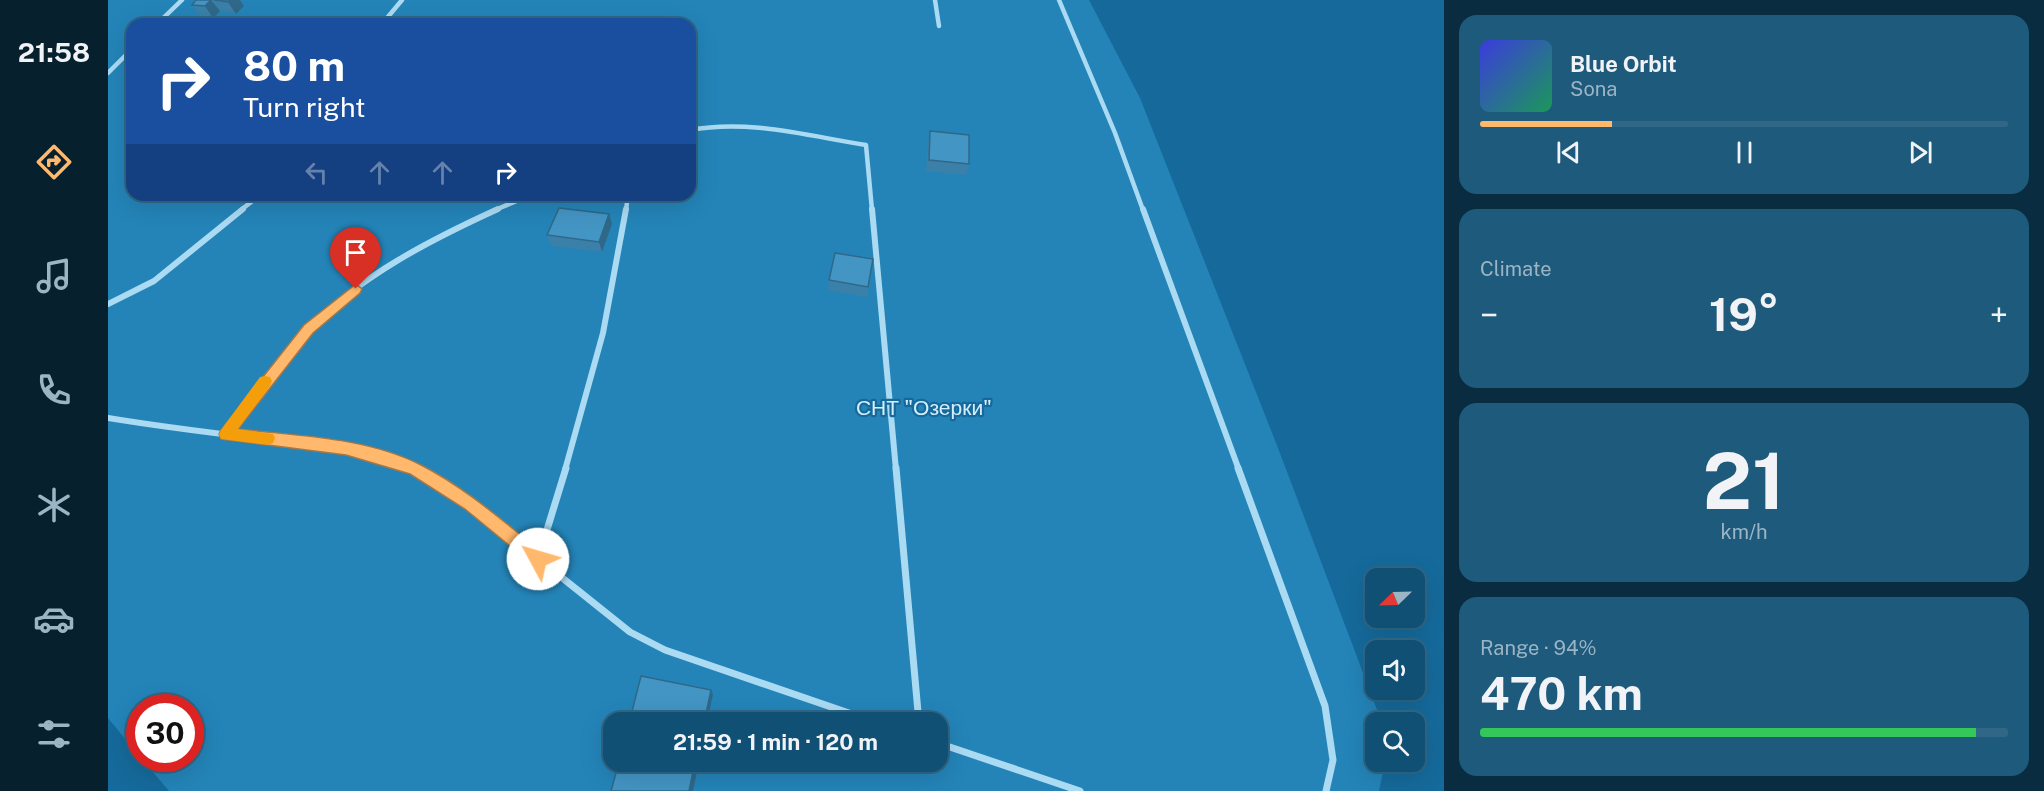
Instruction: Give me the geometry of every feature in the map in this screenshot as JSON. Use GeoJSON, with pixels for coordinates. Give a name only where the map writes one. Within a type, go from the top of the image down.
{"type":"FeatureCollection","features":[{"type":"Feature","properties":{"kind":"street"},"geometry":{"type":"LineString","coordinates":[[163,18],[182,0]]}},
{"type":"Feature","properties":{"kind":"street"},"geometry":{"type":"LineString","coordinates":[[387,18],[402,0]]}},
{"type":"Feature","properties":{"kind":"street"},"geometry":{"type":"LineString","coordinates":[[935,0],[939,26]]}},
{"type":"Feature","properties":{"kind":"street"},"geometry":{"type":"LineString","coordinates":[[1059,0],[1115,133],[1325,706],[1332,748],[1329,785],[1326,791]]}},
{"type":"Feature","properties":{"kind":"street"},"geometry":{"type":"LineString","coordinates":[[108,73],[126,55]]}},
{"type":"Feature","properties":{"kind":"street"},"geometry":{"type":"LineString","coordinates":[[696,129],[719,125],[742,126],[866,145],[917,712]]}},
{"type":"Feature","properties":{"kind":"street"},"geometry":{"type":"LineString","coordinates":[[108,304],[154,281],[253,201]]}},
{"type":"Feature","properties":{"kind":"street"},"geometry":{"type":"LineString","coordinates":[[226,434],[282,358],[308,329],[342,300],[370,278],[429,243],[518,201]]}},
{"type":"Feature","properties":{"kind":"street"},"geometry":{"type":"LineString","coordinates":[[538,559],[598,358],[616,279],[627,201]]}},
{"type":"Feature","properties":{"kind":"street"},"geometry":{"type":"LineString","coordinates":[[108,418],[175,429],[346,449],[385,458],[415,470],[470,504],[630,632],[665,650],[846,712]]}},
{"type":"Feature","properties":{"kind":"street"},"geometry":{"type":"LineString","coordinates":[[948,746],[1080,791]]}},
{"type":"Feature","properties":{"kind":"green space","name":"СНТ \"Озерки\""},"geometry":{"type":"Polygon","coordinates":[[[108,0],[1089,0],[1140,98],[1278,448],[1365,678],[1365,700],[1373,700],[1378,712],[1365,712],[1365,772],[1383,772],[1379,791],[169,791],[153,772],[204,772],[204,694],[126,694],[126,740],[108,718],[108,0]]]}},
{"type":"Feature","properties":{"kind":"building"},"geometry":{"type":"Polygon","coordinates":[[[196,0],[211,0],[205,6],[192,5],[196,0]]]}},
{"type":"Feature","properties":{"kind":"building"},"geometry":{"type":"Polygon","coordinates":[[[930,131],[969,135],[969,164],[929,160],[930,131]]]}},
{"type":"Feature","properties":{"kind":"building"},"geometry":{"type":"Polygon","coordinates":[[[559,208],[609,214],[599,242],[547,235],[559,208]]]}},
{"type":"Feature","properties":{"kind":"building"},"geometry":{"type":"Polygon","coordinates":[[[835,253],[873,259],[868,287],[829,280],[835,253]]]}},
{"type":"Feature","properties":{"kind":"building"},"geometry":{"type":"Polygon","coordinates":[[[641,676],[711,690],[706,712],[632,712],[641,676]]]}},
{"type":"Feature","properties":{"kind":"building"},"geometry":{"type":"Polygon","coordinates":[[[616,772],[693,772],[689,791],[611,791],[616,772]]]}},
{"type":"Feature","properties":{"kind":"slow traffic"},"geometry":{"type":"LineString","coordinates":[[265,381],[226,434],[268,438]]}},
{"type":"Feature","properties":{"kind":"route"},"geometry":{"type":"LineString","coordinates":[[356,289],[308,329],[282,358],[226,434],[346,449],[385,458],[415,470],[470,504],[538,559]]}}]}
